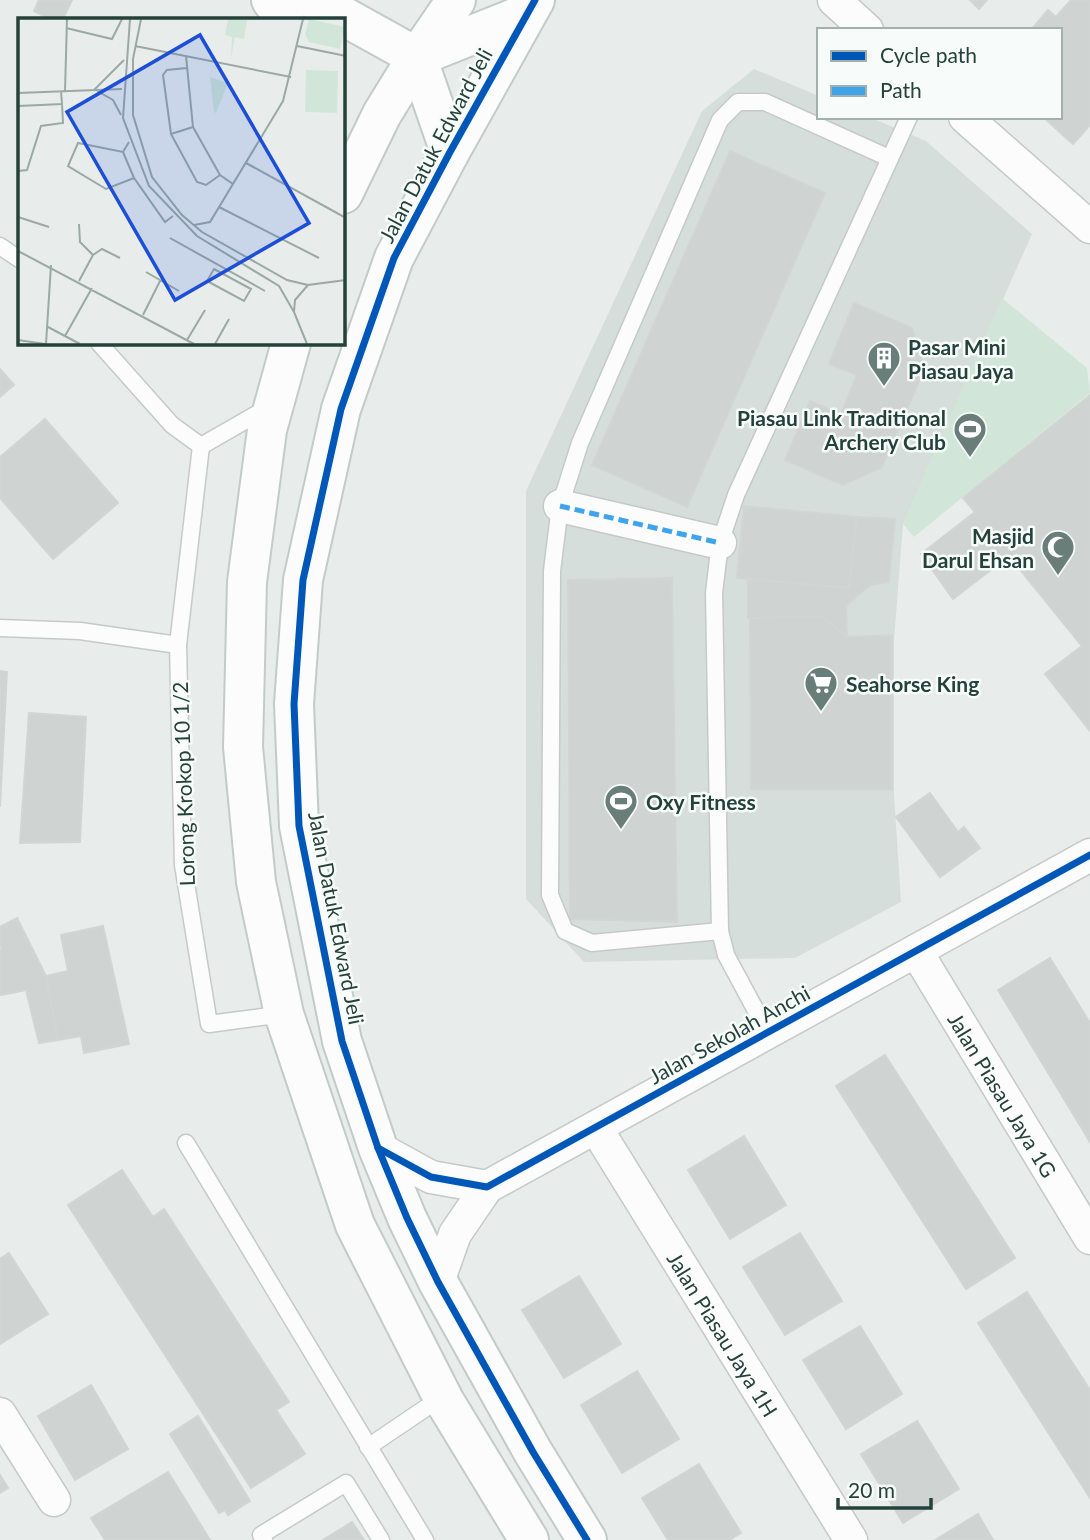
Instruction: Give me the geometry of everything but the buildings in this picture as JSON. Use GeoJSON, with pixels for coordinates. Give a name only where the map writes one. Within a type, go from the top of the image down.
{"type":"FeatureCollection","features":[{"type":"Feature","properties":{"kind":"street"},"geometry":{"type":"LineString","coordinates":[[271,0],[284,18]]}},
{"type":"Feature","properties":{"kind":"street"},"geometry":{"type":"LineString","coordinates":[[314,0],[417,57],[450,152]]}},
{"type":"Feature","properties":{"kind":"street"},"geometry":{"type":"LineString","coordinates":[[345,190],[382,114],[456,0]]}},
{"type":"Feature","properties":{"kind":"street"},"geometry":{"type":"LineString","coordinates":[[834,0],[865,28]]}},
{"type":"Feature","properties":{"kind":"street"},"geometry":{"type":"LineString","coordinates":[[417,57],[531,6]]}},
{"type":"Feature","properties":{"kind":"street","name":"Jalan Datuk Edward Jeli"},"geometry":{"type":"LineString","coordinates":[[531,6],[394,258],[341,409],[303,580],[294,704],[299,826],[342,1041],[378,1148],[407,1219],[438,1282],[533,1452],[587,1540]]}},
{"type":"Feature","properties":{"kind":"street"},"geometry":{"type":"LineString","coordinates":[[967,119],[1090,227]]}},
{"type":"Feature","properties":{"kind":"street"},"geometry":{"type":"LineString","coordinates":[[290,345],[267,430],[247,582],[243,747],[256,882],[284,1014],[355,1225],[442,1397],[529,1540]]}},
{"type":"Feature","properties":{"kind":"street"},"geometry":{"type":"LineString","coordinates":[[560,506],[720,542]]}},
{"type":"Feature","properties":{"kind":"street","name":"Jalan Sekolah Anchi"},"geometry":{"type":"LineString","coordinates":[[487,1187],[1090,855]]}},
{"type":"Feature","properties":{"kind":"street","name":"Jalan Piasau Jaya 1G"},"geometry":{"type":"LineString","coordinates":[[916,951],[1090,1238]]}},
{"type":"Feature","properties":{"kind":"street","name":"Jalan Piasau Jaya 1H"},"geometry":{"type":"LineString","coordinates":[[596,1128],[851,1540]]}},
{"type":"Feature","properties":{"kind":"street"},"geometry":{"type":"LineString","coordinates":[[378,1148],[431,1177],[487,1187],[455,1234],[438,1282]]}},
{"type":"Feature","properties":{"kind":"street"},"geometry":{"type":"LineString","coordinates":[[0,1414],[54,1500]]}},
{"type":"Feature","properties":{"kind":"lane"},"geometry":{"type":"LineString","coordinates":[[720,931],[592,943],[565,931],[550,895],[552,571],[560,506],[580,443],[720,120],[738,102],[765,102],[889,158]]}},
{"type":"Feature","properties":{"kind":"lane"},"geometry":{"type":"LineString","coordinates":[[768,1033],[726,955],[720,931],[715,593],[720,542],[736,495],[908,119]]}},
{"type":"Feature","properties":{"kind":"lane"},"geometry":{"type":"LineString","coordinates":[[0,246],[18,258]]}},
{"type":"Feature","properties":{"kind":"lane"},"geometry":{"type":"LineString","coordinates":[[101,345],[172,425],[201,446]]}},
{"type":"Feature","properties":{"kind":"lane"},"geometry":{"type":"LineString","coordinates":[[201,446],[274,404]]}},
{"type":"Feature","properties":{"kind":"lane"},"geometry":{"type":"LineString","coordinates":[[0,628],[80,631],[178,645],[201,446]]}},
{"type":"Feature","properties":{"kind":"lane","name":"Lorong Krokop 10 1/2"},"geometry":{"type":"LineString","coordinates":[[178,645],[183,865],[209,1024],[284,1014]]}},
{"type":"Feature","properties":{"kind":"lane"},"geometry":{"type":"LineString","coordinates":[[186,1143],[425,1540]]}},
{"type":"Feature","properties":{"kind":"lane"},"geometry":{"type":"LineString","coordinates":[[368,1447],[442,1397]]}},
{"type":"Feature","properties":{"kind":"lane"},"geometry":{"type":"LineString","coordinates":[[264,1540],[261,1535],[346,1483],[381,1540]]}},
{"type":"Feature","properties":{"kind":"shaded area"},"geometry":{"type":"Polygon","coordinates":[[[754,69],[817,95],[817,119],[874,119],[926,141],[1032,234],[903,524],[894,641],[894,794],[901,902],[795,958],[584,962],[526,899],[526,491],[702,111],[754,69]]]}},
{"type":"Feature","properties":{"kind":"green space","name":"Piasau Link Traditional Archery Club"},"geometry":{"type":"Polygon","coordinates":[[[1002,298],[1087,368],[1090,393],[914,537],[903,524],[1002,298]]]}},
{"type":"Feature","properties":{"kind":"marked path"},"geometry":{"type":"LineString","coordinates":[[560,506],[720,543]]}},
{"type":"Feature","properties":{"kind":"cycle path"},"geometry":{"type":"LineString","coordinates":[[535,0],[394,258],[341,409],[303,580],[294,704],[299,826],[342,1041],[378,1148],[407,1218],[438,1282],[533,1452],[587,1540]]}},
{"type":"Feature","properties":{"kind":"cycle path"},"geometry":{"type":"LineString","coordinates":[[378,1148],[431,1177],[487,1187],[1090,855]]}},
{"type":"Feature","properties":{"kind":"place","name":"Pasar Mini Piasau Jaya"},"geometry":{"type":"Point","coordinates":[884,388]}},
{"type":"Feature","properties":{"kind":"place","name":"Piasau Link Traditional Archery Club"},"geometry":{"type":"Point","coordinates":[970,459]}},
{"type":"Feature","properties":{"kind":"place","name":"Masjid Darul Ehsan"},"geometry":{"type":"Point","coordinates":[1058,577]}},
{"type":"Feature","properties":{"kind":"place","name":"Seahorse King"},"geometry":{"type":"Point","coordinates":[821,713]}},
{"type":"Feature","properties":{"kind":"place","name":"Oxy Fitness"},"geometry":{"type":"Point","coordinates":[621,831]}}]}
